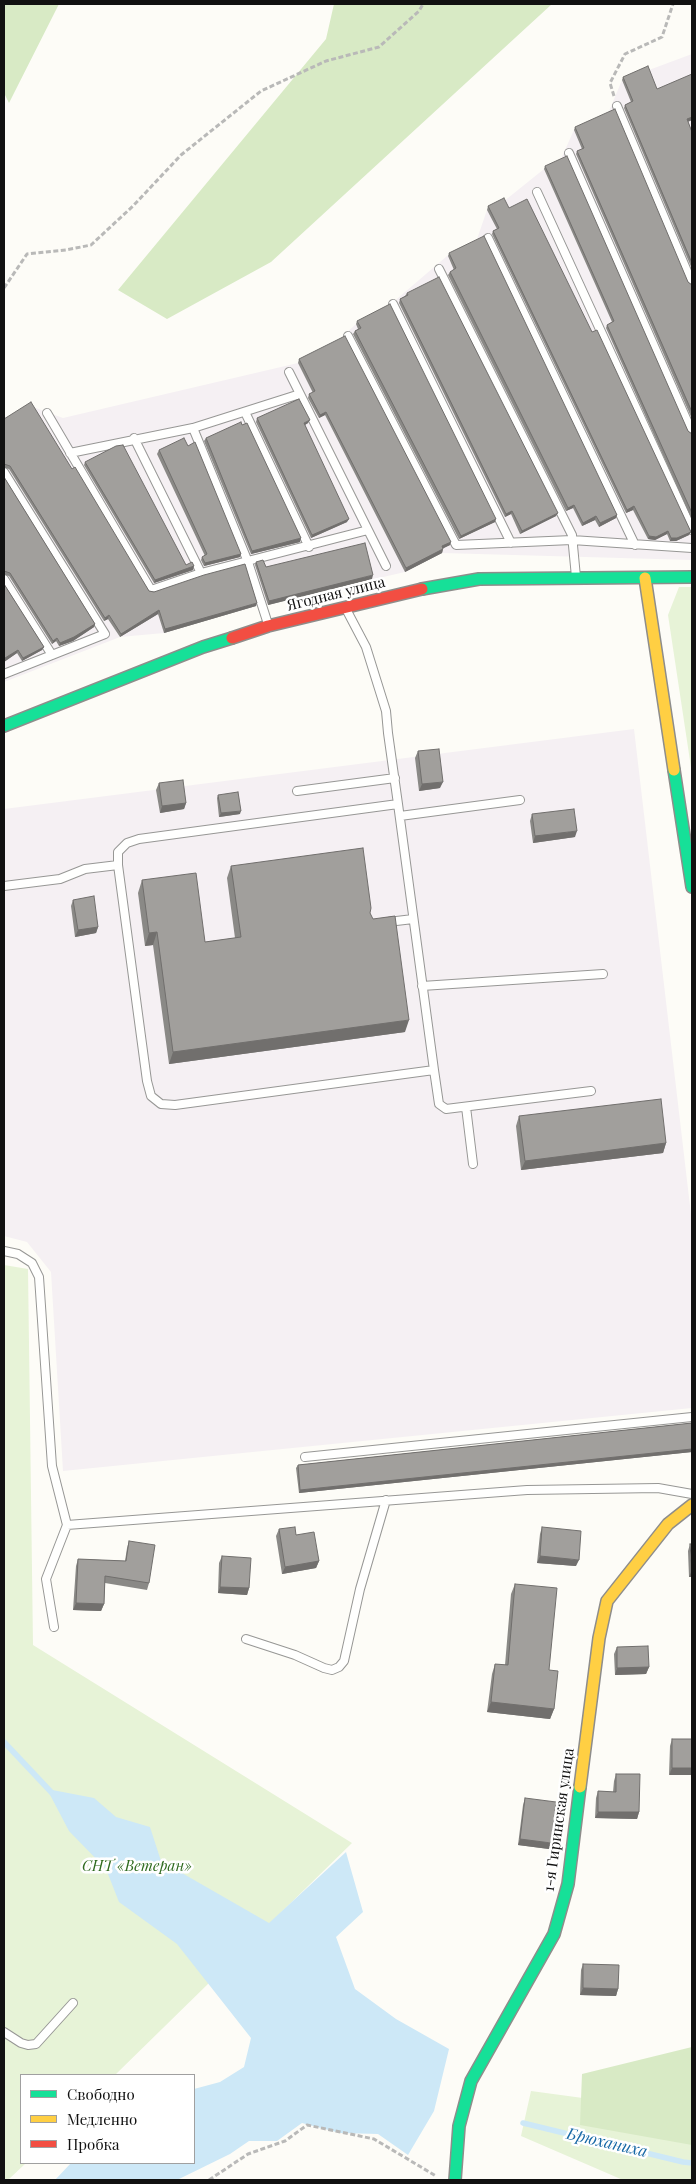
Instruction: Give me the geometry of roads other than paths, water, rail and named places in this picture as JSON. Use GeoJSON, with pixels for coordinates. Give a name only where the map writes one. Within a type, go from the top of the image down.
{"type":"FeatureCollection","features":[{"type":"Feature","properties":{"kind":"street","name":"Ягодная улица"},"geometry":{"type":"LineString","coordinates":[[4,726],[167,660],[268,626],[408,591],[480,579],[692,577]]}},
{"type":"Feature","properties":{"kind":"street"},"geometry":{"type":"LineString","coordinates":[[645,578],[692,887]]}},
{"type":"Feature","properties":{"kind":"street","name":"1-я Гиринская улица"},"geometry":{"type":"LineString","coordinates":[[455,2180],[459,2126],[471,2081],[554,1934],[568,1884],[599,1638],[607,1601],[668,1524],[692,1505]]}},
{"type":"Feature","properties":{"kind":"lane"},"geometry":{"type":"LineString","coordinates":[[617,106],[692,283]]}},
{"type":"Feature","properties":{"kind":"lane"},"geometry":{"type":"LineString","coordinates":[[569,153],[692,432]]}},
{"type":"Feature","properties":{"kind":"lane"},"geometry":{"type":"LineString","coordinates":[[537,192],[692,530]]}},
{"type":"Feature","properties":{"kind":"lane"},"geometry":{"type":"LineString","coordinates":[[488,238],[635,545]]}},
{"type":"Feature","properties":{"kind":"lane"},"geometry":{"type":"LineString","coordinates":[[439,269],[572,535],[576,577]]}},
{"type":"Feature","properties":{"kind":"lane"},"geometry":{"type":"LineString","coordinates":[[393,304],[511,543]]}},
{"type":"Feature","properties":{"kind":"lane"},"geometry":{"type":"LineString","coordinates":[[348,336],[456,545],[572,540],[692,548]]}},
{"type":"Feature","properties":{"kind":"lane"},"geometry":{"type":"LineString","coordinates":[[289,372],[386,566]]}},
{"type":"Feature","properties":{"kind":"lane"},"geometry":{"type":"LineString","coordinates":[[70,453],[134,438],[193,428],[300,394]]}},
{"type":"Feature","properties":{"kind":"lane"},"geometry":{"type":"LineString","coordinates":[[246,412],[309,547]]}},
{"type":"Feature","properties":{"kind":"lane"},"geometry":{"type":"LineString","coordinates":[[47,413],[151,590],[200,573],[309,547],[368,530]]}},
{"type":"Feature","properties":{"kind":"lane"},"geometry":{"type":"LineString","coordinates":[[193,428],[248,562],[268,626]]}},
{"type":"Feature","properties":{"kind":"lane"},"geometry":{"type":"LineString","coordinates":[[134,438],[200,573]]}},
{"type":"Feature","properties":{"kind":"lane"},"geometry":{"type":"LineString","coordinates":[[4,472],[105,634],[4,674]]}},
{"type":"Feature","properties":{"kind":"lane"},"geometry":{"type":"LineString","coordinates":[[4,579],[52,655]]}},
{"type":"Feature","properties":{"kind":"lane"},"geometry":{"type":"LineString","coordinates":[[345,607],[366,647],[386,712],[422,986],[440,1104],[446,1109],[466,1108],[591,1091]]}},
{"type":"Feature","properties":{"kind":"lane"},"geometry":{"type":"LineString","coordinates":[[297,791],[395,778]]}},
{"type":"Feature","properties":{"kind":"lane"},"geometry":{"type":"LineString","coordinates":[[400,816],[520,800]]}},
{"type":"Feature","properties":{"kind":"lane"},"geometry":{"type":"LineString","coordinates":[[398,804],[139,839],[127,844],[118,852],[118,864],[147,1081],[151,1096],[161,1104],[175,1105],[434,1070]]}},
{"type":"Feature","properties":{"kind":"lane"},"geometry":{"type":"LineString","coordinates":[[4,886],[60,879],[85,869],[118,864]]}},
{"type":"Feature","properties":{"kind":"lane"},"geometry":{"type":"LineString","coordinates":[[380,923],[413,918]]}},
{"type":"Feature","properties":{"kind":"lane"},"geometry":{"type":"LineString","coordinates":[[422,986],[603,974]]}},
{"type":"Feature","properties":{"kind":"lane"},"geometry":{"type":"LineString","coordinates":[[466,1108],[473,1164]]}},
{"type":"Feature","properties":{"kind":"lane"},"geometry":{"type":"LineString","coordinates":[[4,1251],[18,1254],[32,1263],[39,1277],[52,1466],[67,1525],[46,1579],[54,1627]]}},
{"type":"Feature","properties":{"kind":"lane"},"geometry":{"type":"LineString","coordinates":[[305,1457],[692,1417]]}},
{"type":"Feature","properties":{"kind":"lane"},"geometry":{"type":"LineString","coordinates":[[67,1525],[527,1490],[658,1488],[692,1494]]}},
{"type":"Feature","properties":{"kind":"lane"},"geometry":{"type":"LineString","coordinates":[[246,1639],[296,1655],[324,1668],[332,1670],[339,1668],[344,1661],[360,1589],[386,1500]]}},
{"type":"Feature","properties":{"kind":"lane"},"geometry":{"type":"LineString","coordinates":[[4,2032],[21,2043],[28,2045],[36,2044],[73,2003]]}},
{"type":"Feature","properties":{"kind":"water"},"geometry":{"type":"Polygon","coordinates":[[[47,1789],[94,1798],[116,1817],[150,1827],[161,1861],[269,1923],[346,1852],[363,1912],[336,1937],[355,1989],[396,2019],[449,2049],[434,2111],[408,2155],[378,2134],[340,2133],[302,2123],[277,2141],[249,2141],[230,2154],[177,2180],[55,2180],[70,2164],[195,2164],[195,2089],[220,2082],[244,2067],[251,2038],[177,1944],[119,1902],[106,1869],[69,1831],[47,1789]]]}},
{"type":"Feature","properties":{"kind":"waterway"},"geometry":{"type":"LineString","coordinates":[[4,1742],[52,1793]]}},
{"type":"Feature","properties":{"kind":"waterway","name":"Брюханиха"},"geometry":{"type":"LineString","coordinates":[[523,2123],[692,2163]]}},
{"type":"Feature","properties":{"kind":"park label","name":"СНТ «Ветеран»"},"geometry":{"type":"Point","coordinates":[137,1866]}}]}
